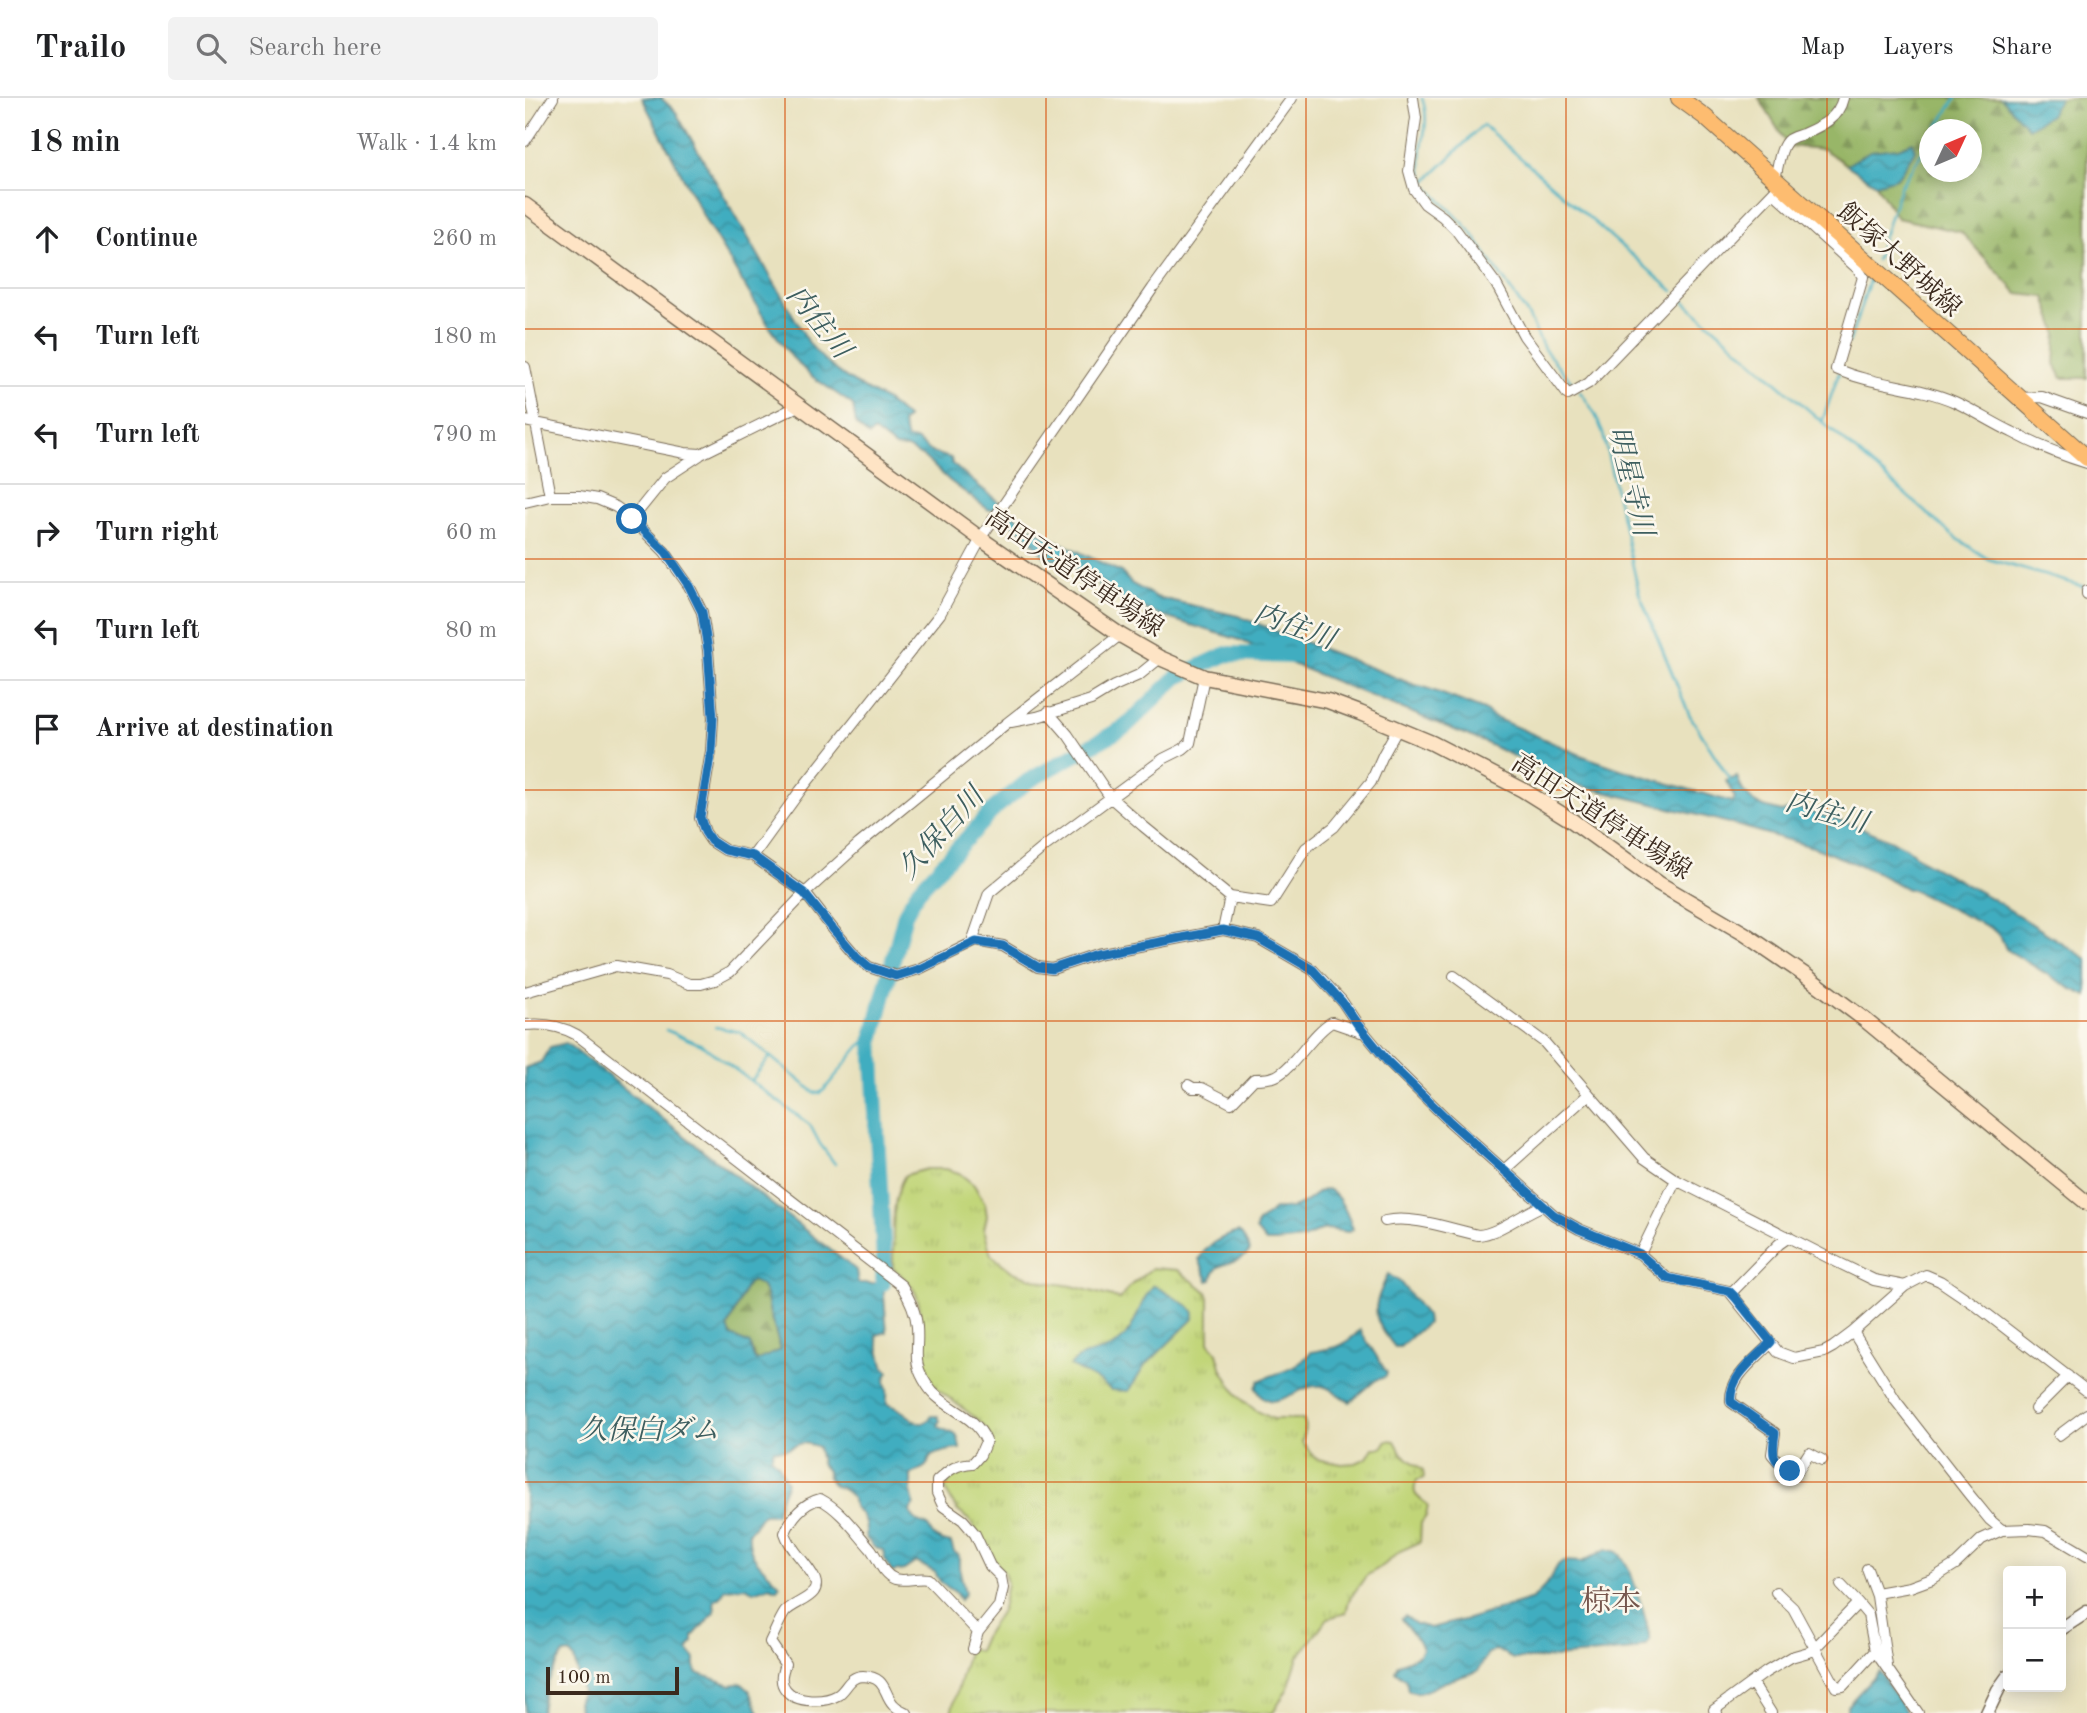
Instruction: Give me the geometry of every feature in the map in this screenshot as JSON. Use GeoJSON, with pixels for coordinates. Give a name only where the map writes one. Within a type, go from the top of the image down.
{"type":"FeatureCollection","features":[{"type":"Feature","properties":{"kind":"main road","name":"飯塚大野城線"},"geometry":{"type":"LineString","coordinates":[[1679,98],[1705,117],[1777,185],[2087,460]]}},
{"type":"Feature","properties":{"kind":"main road","name":"高田天道停車場線"},"geometry":{"type":"LineString","coordinates":[[525,205],[1120,635],[1160,658],[1205,677],[1328,701],[1398,728],[1531,794],[1658,883],[1776,954],[1876,1029],[2087,1203]]}},
{"type":"Feature","properties":{"kind":"street"},"geometry":{"type":"LineString","coordinates":[[525,141],[553,98]]}},
{"type":"Feature","properties":{"kind":"street"},"geometry":{"type":"LineString","coordinates":[[753,856],[800,791],[940,614],[983,536],[1153,288],[1292,98]]}},
{"type":"Feature","properties":{"kind":"street"},"geometry":{"type":"LineString","coordinates":[[1413,98],[1416,118],[1409,170],[1414,189],[1425,204],[1456,230],[1496,284],[1524,336],[1568,396],[1589,383],[1777,185],[1782,150],[1786,142],[1834,118],[1841,108],[1843,98]]}},
{"type":"Feature","properties":{"kind":"street"},"geometry":{"type":"LineString","coordinates":[[1777,185],[1863,277],[1836,369],[1853,377],[1901,386],[1955,402],[2061,454],[2087,460]]}},
{"type":"Feature","properties":{"kind":"street"},"geometry":{"type":"LineString","coordinates":[[525,367],[530,422],[550,496]]}},
{"type":"Feature","properties":{"kind":"street"},"geometry":{"type":"LineString","coordinates":[[2019,398],[2042,397],[2087,412]]}},
{"type":"Feature","properties":{"kind":"street"},"geometry":{"type":"LineString","coordinates":[[632,519],[665,478],[701,454],[800,405]]}},
{"type":"Feature","properties":{"kind":"street"},"geometry":{"type":"LineString","coordinates":[[530,422],[701,454]]}},
{"type":"Feature","properties":{"kind":"street"},"geometry":{"type":"LineString","coordinates":[[525,502],[550,496],[597,499],[616,507],[632,519],[666,552],[689,586],[702,612],[708,650],[713,718],[711,751],[700,817],[705,832],[711,841],[725,850],[753,856],[804,893],[857,957],[869,967],[896,976],[919,969],[972,942],[1003,946],[1038,967],[1052,969],[1097,954],[1223,930],[1258,938],[1313,970],[1342,1002],[1388,1062],[1554,1215],[1579,1229],[1640,1254],[1667,1278],[1729,1291],[1778,1352],[1794,1358],[1824,1352],[1853,1332],[1905,1286],[1926,1275],[1940,1281],[2087,1391]]}},
{"type":"Feature","properties":{"kind":"street"},"geometry":{"type":"LineString","coordinates":[[525,992],[617,966],[667,975],[689,984],[715,980],[730,972],[804,893],[859,844],[1120,635]]}},
{"type":"Feature","properties":{"kind":"street"},"geometry":{"type":"LineString","coordinates":[[1007,723],[1091,700],[1139,674],[1160,658]]}},
{"type":"Feature","properties":{"kind":"street"},"geometry":{"type":"LineString","coordinates":[[972,942],[989,893],[1110,797],[1190,743],[1205,677]]}},
{"type":"Feature","properties":{"kind":"street"},"geometry":{"type":"LineString","coordinates":[[1048,712],[1068,735],[1110,797],[1230,897],[1271,903],[1307,848],[1334,827],[1371,782],[1398,728]]}},
{"type":"Feature","properties":{"kind":"street"},"geometry":{"type":"LineString","coordinates":[[1223,930],[1230,897]]}},
{"type":"Feature","properties":{"kind":"street"},"geometry":{"type":"LineString","coordinates":[[1454,976],[1544,1042],[1644,1158],[1676,1180],[1874,1280],[1905,1286]]}},
{"type":"Feature","properties":{"kind":"street"},"geometry":{"type":"LineString","coordinates":[[1188,1085],[1202,1088],[1231,1103],[1254,1079],[1278,1076],[1332,1021],[1365,1034]]}},
{"type":"Feature","properties":{"kind":"street"},"geometry":{"type":"LineString","coordinates":[[525,1025],[556,1026],[577,1035],[902,1286],[913,1306],[917,1326],[916,1360],[920,1373],[929,1389],[975,1422],[986,1441],[973,1463],[949,1469],[937,1481],[937,1493],[943,1506],[963,1520],[975,1534],[990,1566],[1001,1577],[1003,1588],[999,1606],[978,1632],[973,1649]]}},
{"type":"Feature","properties":{"kind":"street"},"geometry":{"type":"LineString","coordinates":[[1504,1170],[1589,1094]]}},
{"type":"Feature","properties":{"kind":"street"},"geometry":{"type":"LineString","coordinates":[[1640,1254],[1676,1180]]}},
{"type":"Feature","properties":{"kind":"street"},"geometry":{"type":"LineString","coordinates":[[1385,1220],[1396,1218],[1486,1235],[1544,1205]]}},
{"type":"Feature","properties":{"kind":"street"},"geometry":{"type":"LineString","coordinates":[[1731,1293],[1789,1237]]}},
{"type":"Feature","properties":{"kind":"street"},"geometry":{"type":"LineString","coordinates":[[1853,1332],[1896,1401],[1990,1520],[2002,1530]]}},
{"type":"Feature","properties":{"kind":"street"},"geometry":{"type":"LineString","coordinates":[[1771,1342],[1745,1368],[1730,1394],[1731,1402],[1775,1433],[1772,1454],[1784,1468],[1797,1472],[1809,1453],[1822,1460]]}},
{"type":"Feature","properties":{"kind":"street"},"geometry":{"type":"LineString","coordinates":[[2035,1409],[2069,1376]]}},
{"type":"Feature","properties":{"kind":"street"},"geometry":{"type":"LineString","coordinates":[[2060,1435],[2087,1414]]}},
{"type":"Feature","properties":{"kind":"street"},"geometry":{"type":"LineString","coordinates":[[907,1713],[893,1704],[882,1683],[873,1678],[853,1678],[840,1694],[829,1699],[795,1698],[785,1690],[781,1674],[785,1664],[770,1642],[785,1612],[794,1604],[810,1597],[816,1588],[815,1577],[789,1546],[785,1533],[789,1523],[811,1501],[820,1499],[831,1505],[892,1578],[928,1579],[978,1632]]}},
{"type":"Feature","properties":{"kind":"street"},"geometry":{"type":"LineString","coordinates":[[1876,1593],[1910,1587],[1932,1579],[1956,1564],[1982,1539],[2002,1530],[2045,1531],[2087,1556]]}},
{"type":"Feature","properties":{"kind":"street"},"geometry":{"type":"LineString","coordinates":[[1867,1569],[1876,1593],[1887,1667]]}},
{"type":"Feature","properties":{"kind":"street"},"geometry":{"type":"LineString","coordinates":[[1841,1585],[1868,1615],[1875,1651],[1918,1713]]}},
{"type":"Feature","properties":{"kind":"street"},"geometry":{"type":"LineString","coordinates":[[1776,1592],[1793,1608],[1836,1687],[1843,1686],[1875,1651]]}},
{"type":"Feature","properties":{"kind":"street"},"geometry":{"type":"LineString","coordinates":[[1717,1713],[1714,1710],[1766,1672],[1791,1657],[1814,1649],[1858,1603]]}},
{"type":"Feature","properties":{"kind":"street"},"geometry":{"type":"LineString","coordinates":[[2066,1626],[2087,1612]]}},
{"type":"Feature","properties":{"kind":"street"},"geometry":{"type":"LineString","coordinates":[[1752,1682],[1771,1713]]}},
{"type":"Feature","properties":{"kind":"street"},"geometry":{"type":"LineString","coordinates":[[1987,1713],[2003,1683]]}},
{"type":"Feature","properties":{"kind":"green space"},"geometry":{"type":"Polygon","coordinates":[[[1759,98],[2087,98],[2087,378],[2062,378],[2055,364],[2057,332],[2045,297],[2018,294],[1961,232],[1897,218],[1876,184],[1823,149],[1788,146],[1759,98]]]}},
{"type":"Feature","properties":{"kind":"green space"},"geometry":{"type":"Polygon","coordinates":[[[927,1169],[946,1169],[959,1173],[974,1185],[985,1204],[987,1216],[984,1229],[991,1255],[1013,1272],[1044,1282],[1072,1286],[1120,1299],[1129,1287],[1152,1268],[1178,1270],[1207,1292],[1209,1342],[1238,1396],[1255,1410],[1273,1419],[1303,1419],[1306,1426],[1302,1442],[1316,1459],[1342,1464],[1356,1463],[1367,1458],[1373,1448],[1382,1448],[1387,1440],[1395,1441],[1402,1454],[1423,1470],[1424,1478],[1417,1480],[1415,1489],[1418,1497],[1428,1505],[1426,1516],[1421,1523],[1420,1542],[1400,1551],[1366,1576],[1349,1600],[1346,1613],[1328,1618],[1298,1657],[1288,1688],[1273,1713],[951,1713],[969,1648],[978,1651],[1002,1609],[1007,1583],[1004,1572],[991,1558],[970,1521],[957,1510],[945,1490],[949,1480],[955,1475],[979,1464],[987,1456],[991,1443],[989,1434],[975,1417],[942,1393],[926,1376],[921,1361],[918,1299],[910,1284],[893,1268],[894,1208],[900,1186],[905,1175],[927,1169]]]}},
{"type":"Feature","properties":{"kind":"green space"},"geometry":{"type":"Polygon","coordinates":[[[752,1281],[761,1285],[766,1294],[781,1350],[756,1361],[752,1350],[731,1336],[728,1327],[747,1284],[752,1281]]]}},
{"type":"Feature","properties":{"kind":"water"},"geometry":{"type":"Polygon","coordinates":[[[642,98],[661,98],[675,111],[816,352],[841,374],[887,401],[907,418],[902,423],[907,439],[916,440],[933,453],[951,458],[952,464],[1024,523],[1121,572],[1132,584],[1156,597],[1238,616],[1484,710],[1493,717],[1583,756],[1732,802],[1735,798],[1726,781],[1737,777],[1743,791],[1764,807],[1782,812],[1794,807],[1855,825],[1906,847],[1923,861],[1991,898],[2087,959],[2087,996],[2006,949],[2001,937],[1991,928],[1874,871],[1816,848],[1718,820],[1573,784],[1484,742],[1240,640],[1168,618],[1103,593],[1096,581],[1070,565],[1061,560],[1047,559],[1025,533],[995,509],[989,510],[950,481],[925,458],[907,448],[895,447],[874,431],[869,436],[856,425],[853,405],[810,375],[792,357],[769,326],[707,223],[642,98]]]}},
{"type":"Feature","properties":{"kind":"water"},"geometry":{"type":"Polygon","coordinates":[[[2001,98],[2060,98],[2050,115],[2028,128],[2001,98]]]}},
{"type":"Feature","properties":{"kind":"water"},"geometry":{"type":"Polygon","coordinates":[[[1913,142],[1915,151],[1897,178],[1876,184],[1847,165],[1870,151],[1898,148],[1913,142]]]}},
{"type":"Feature","properties":{"kind":"water","name":"久保白ダム"},"geometry":{"type":"Polygon","coordinates":[[[566,1043],[856,1270],[858,1283],[883,1283],[887,1332],[876,1335],[883,1366],[889,1372],[885,1380],[887,1404],[920,1423],[932,1416],[938,1416],[938,1426],[955,1435],[959,1442],[960,1449],[934,1455],[926,1466],[911,1475],[914,1504],[910,1512],[916,1521],[928,1526],[937,1538],[951,1543],[954,1552],[959,1555],[965,1593],[960,1600],[955,1592],[940,1582],[935,1572],[916,1562],[904,1570],[892,1572],[885,1561],[883,1550],[875,1548],[866,1538],[865,1521],[854,1507],[851,1496],[834,1486],[828,1477],[821,1464],[818,1447],[804,1443],[781,1450],[774,1449],[771,1457],[779,1465],[787,1482],[776,1514],[763,1514],[749,1532],[749,1541],[757,1562],[780,1585],[777,1589],[770,1586],[754,1592],[746,1587],[725,1589],[721,1597],[714,1601],[715,1612],[693,1636],[688,1650],[695,1659],[697,1673],[731,1685],[741,1683],[750,1691],[759,1713],[579,1713],[578,1699],[582,1692],[570,1653],[564,1654],[552,1675],[541,1713],[525,1713],[525,1068],[541,1062],[550,1047],[566,1043]],[[752,1281],[747,1284],[728,1327],[731,1336],[750,1344],[756,1361],[781,1350],[766,1294],[761,1285],[752,1281]]]}},
{"type":"Feature","properties":{"kind":"water"},"geometry":{"type":"Polygon","coordinates":[[[1327,1189],[1336,1196],[1346,1212],[1353,1229],[1348,1232],[1327,1229],[1303,1239],[1266,1242],[1256,1230],[1257,1224],[1274,1209],[1298,1206],[1327,1189]]]}},
{"type":"Feature","properties":{"kind":"water"},"geometry":{"type":"Polygon","coordinates":[[[1238,1232],[1250,1250],[1240,1259],[1217,1268],[1212,1280],[1208,1281],[1199,1259],[1216,1241],[1238,1232]]]}},
{"type":"Feature","properties":{"kind":"water"},"geometry":{"type":"Polygon","coordinates":[[[1388,1274],[1400,1282],[1426,1316],[1427,1323],[1400,1347],[1395,1347],[1377,1319],[1379,1295],[1388,1274]]]}},
{"type":"Feature","properties":{"kind":"water"},"geometry":{"type":"Polygon","coordinates":[[[1154,1285],[1190,1307],[1194,1313],[1193,1319],[1144,1367],[1129,1391],[1111,1390],[1070,1366],[1080,1357],[1109,1348],[1123,1339],[1154,1285]]]}},
{"type":"Feature","properties":{"kind":"water"},"geometry":{"type":"Polygon","coordinates":[[[1360,1330],[1387,1373],[1350,1402],[1321,1386],[1312,1386],[1277,1400],[1262,1397],[1256,1388],[1259,1381],[1292,1368],[1311,1352],[1343,1344],[1360,1330]]]}},
{"type":"Feature","properties":{"kind":"water"},"geometry":{"type":"Polygon","coordinates":[[[1607,1549],[1617,1552],[1633,1579],[1650,1640],[1646,1645],[1634,1650],[1532,1659],[1513,1659],[1495,1651],[1488,1653],[1478,1671],[1418,1692],[1408,1690],[1406,1680],[1395,1671],[1398,1664],[1418,1656],[1422,1649],[1401,1619],[1405,1616],[1416,1624],[1430,1628],[1533,1599],[1563,1561],[1582,1562],[1607,1549]]]}},
{"type":"Feature","properties":{"kind":"water"},"geometry":{"type":"Polygon","coordinates":[[[1879,1671],[1907,1713],[1847,1713],[1847,1706],[1879,1671]]]}},
{"type":"Feature","properties":{"kind":"waterway"},"geometry":{"type":"LineString","coordinates":[[1422,98],[1426,115],[1421,152],[1424,183]]}},
{"type":"Feature","properties":{"kind":"waterway"},"geometry":{"type":"LineString","coordinates":[[1943,119],[1956,98]]}},
{"type":"Feature","properties":{"kind":"waterway"},"geometry":{"type":"LineString","coordinates":[[1424,183],[1483,125],[1673,291]]}},
{"type":"Feature","properties":{"kind":"waterway"},"geometry":{"type":"LineString","coordinates":[[1876,260],[1900,187],[1919,157]]}},
{"type":"Feature","properties":{"kind":"waterway","name":"明星寺川"},"geometry":{"type":"LineString","coordinates":[[1424,183],[1469,229],[1528,315],[1544,349],[1576,387]]}},
{"type":"Feature","properties":{"kind":"waterway"},"geometry":{"type":"LineString","coordinates":[[1849,343],[1871,276]]}},
{"type":"Feature","properties":{"kind":"waterway"},"geometry":{"type":"LineString","coordinates":[[1678,296],[1952,535],[1988,559],[2085,587]]}},
{"type":"Feature","properties":{"kind":"waterway"},"geometry":{"type":"LineString","coordinates":[[1822,422],[1839,373]]}},
{"type":"Feature","properties":{"kind":"waterway","name":"明星寺川"},"geometry":{"type":"LineString","coordinates":[[1580,392],[1594,412],[1603,434],[1639,593],[1689,714],[1730,780]]}},
{"type":"Feature","properties":{"kind":"waterway","name":"久保白川"},"geometry":{"type":"LineString","coordinates":[[883,1283],[872,1040],[905,914],[918,891],[995,808],[1028,781],[1125,727],[1177,677],[1227,654],[1297,656]]}},
{"type":"Feature","properties":{"kind":"waterway"},"geometry":{"type":"LineString","coordinates":[[716,1027],[740,1032],[815,1093],[824,1090],[859,1047],[872,1036]]}},
{"type":"Feature","properties":{"kind":"waterway"},"geometry":{"type":"LineString","coordinates":[[666,1030],[702,1045],[751,1081],[770,1057]]}},
{"type":"Feature","properties":{"kind":"waterway"},"geometry":{"type":"LineString","coordinates":[[752,1082],[810,1125],[835,1164]]}},
{"type":"Feature","properties":{"kind":"district","name":"椋本"},"geometry":{"type":"Point","coordinates":[1611,1601]}},
{"type":"Feature","properties":{"kind":"route"},"geometry":{"type":"LineString","coordinates":[[632,519],[666,552],[689,586],[702,612],[713,718],[711,751],[700,817],[711,841],[725,850],[753,856],[770,867],[804,893],[857,957],[869,967],[896,976],[919,969],[972,942],[1003,946],[1038,967],[1052,969],[1097,954],[1223,930],[1258,938],[1278,949],[1313,970],[1342,1002],[1388,1062],[1554,1215],[1579,1229],[1640,1254],[1667,1278],[1729,1291],[1735,1297],[1771,1342],[1745,1368],[1730,1394],[1731,1402],[1775,1433],[1772,1454],[1790,1471]]}},
{"type":"Feature","properties":{"kind":"water label","name":"内住川"},"geometry":{"type":"Point","coordinates":[820,321]}},
{"type":"Feature","properties":{"kind":"water label","name":"内住川"},"geometry":{"type":"Point","coordinates":[1295,625]}},
{"type":"Feature","properties":{"kind":"water label","name":"内住川"},"geometry":{"type":"Point","coordinates":[1827,811]}}]}
